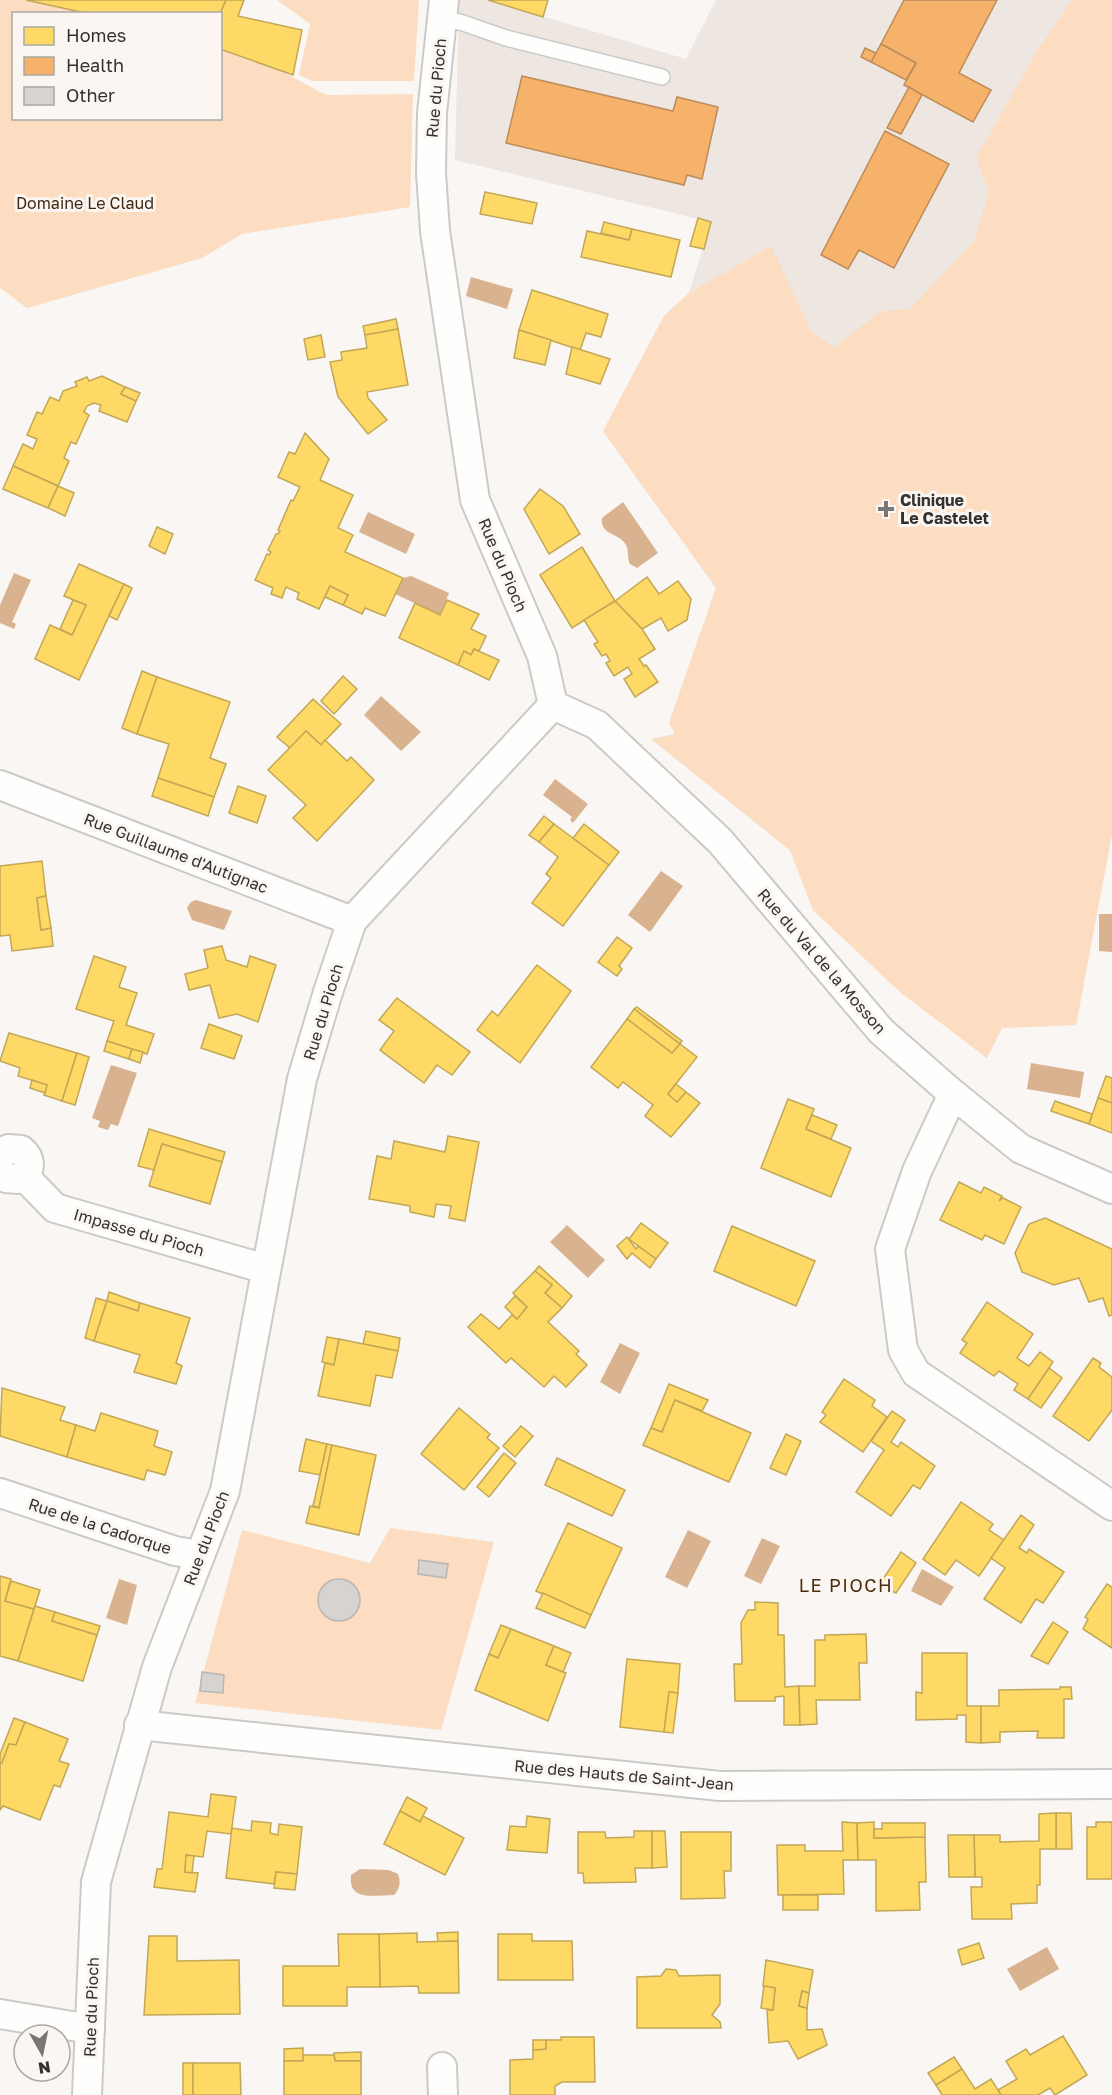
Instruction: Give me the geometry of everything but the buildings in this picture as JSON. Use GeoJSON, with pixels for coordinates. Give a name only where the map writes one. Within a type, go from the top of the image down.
{"type":"FeatureCollection","features":[{"type":"Feature","properties":{"kind":"street","name":"Rue du Pioch"},"geometry":{"type":"LineString","coordinates":[[87,2095],[96,1882],[157,1667],[225,1491],[302,1079],[352,921],[553,705],[542,656],[475,500],[435,231],[431,173],[432,112],[443,9]]}},
{"type":"Feature","properties":{"kind":"street","name":"Rue du Val de la Mosson"},"geometry":{"type":"LineString","coordinates":[[553,705],[597,725],[720,842],[881,1031],[952,1094],[1021,1149],[1112,1189]]}},
{"type":"Feature","properties":{"kind":"street","name":"Rue Guillaume d'Autignac"},"geometry":{"type":"LineString","coordinates":[[0,785],[352,921]]}},
{"type":"Feature","properties":{"kind":"street"},"geometry":{"type":"LineString","coordinates":[[952,1094],[917,1172],[890,1250],[903,1350],[916,1373],[1112,1506]]}},
{"type":"Feature","properties":{"kind":"street","name":"Impasse du Pioch"},"geometry":{"type":"LineString","coordinates":[[5,1171],[55,1208],[266,1269]]}},
{"type":"Feature","properties":{"kind":"street","name":"Rue de la Cadorque"},"geometry":{"type":"LineString","coordinates":[[0,1493],[176,1551],[200,1555]]}},
{"type":"Feature","properties":{"kind":"street","name":"Rue des Hauts de Saint-Jean"},"geometry":{"type":"LineString","coordinates":[[139,1725],[720,1786],[1112,1784]]}},
{"type":"Feature","properties":{"kind":"street"},"geometry":{"type":"LineString","coordinates":[[0,2014],[90,2029]]}},
{"type":"Feature","properties":{"kind":"street"},"geometry":{"type":"LineString","coordinates":[[442,2067],[443,2095]]}},
{"type":"Feature","properties":{"kind":"lane"},"geometry":{"type":"LineString","coordinates":[[443,9],[463,22],[506,38],[662,77]]}},
{"type":"Feature","properties":{"kind":"shaded area","name":"Clinique Le Castelet"},"geometry":{"type":"Polygon","coordinates":[[[459,0],[488,0],[686,59],[716,0],[1112,0],[1112,834],[1076,1025],[1002,1028],[987,1058],[900,992],[813,910],[790,850],[651,739],[675,734],[669,723],[716,588],[603,431],[664,316],[689,293],[711,222],[455,160],[459,0]]]}},
{"type":"Feature","properties":{"kind":"shaded area"},"geometry":{"type":"Polygon","coordinates":[[[471,277],[513,289],[507,309],[466,296],[471,277]]]}},
{"type":"Feature","properties":{"kind":"shaded area"},"geometry":{"type":"Polygon","coordinates":[[[623,502],[658,553],[637,568],[630,564],[627,547],[623,541],[607,531],[602,524],[602,518],[623,502]]]}},
{"type":"Feature","properties":{"kind":"shaded area"},"geometry":{"type":"Polygon","coordinates":[[[368,512],[415,534],[406,554],[359,532],[368,512]]]}},
{"type":"Feature","properties":{"kind":"shaded area"},"geometry":{"type":"Polygon","coordinates":[[[14,573],[31,580],[12,622],[16,624],[14,629],[0,623],[0,605],[14,573]]]}},
{"type":"Feature","properties":{"kind":"shaded area"},"geometry":{"type":"Polygon","coordinates":[[[411,576],[449,593],[440,615],[395,594],[403,578],[411,576]]]}},
{"type":"Feature","properties":{"kind":"shaded area"},"geometry":{"type":"Polygon","coordinates":[[[381,696],[421,732],[401,751],[364,715],[381,696]]]}},
{"type":"Feature","properties":{"kind":"shaded area"},"geometry":{"type":"Polygon","coordinates":[[[555,779],[588,804],[573,823],[570,820],[572,817],[543,795],[555,779]]]}},
{"type":"Feature","properties":{"kind":"shaded area"},"geometry":{"type":"Polygon","coordinates":[[[661,871],[683,886],[650,932],[628,915],[661,871]]]}},
{"type":"Feature","properties":{"kind":"shaded area"},"geometry":{"type":"Polygon","coordinates":[[[196,900],[232,911],[224,930],[192,920],[187,908],[191,902],[196,900]]]}},
{"type":"Feature","properties":{"kind":"shaded area"},"geometry":{"type":"Polygon","coordinates":[[[1099,914],[1112,914],[1112,952],[1099,951],[1099,914]]]}},
{"type":"Feature","properties":{"kind":"shaded area"},"geometry":{"type":"Polygon","coordinates":[[[1031,1063],[1084,1072],[1080,1098],[1027,1089],[1031,1063]]]}},
{"type":"Feature","properties":{"kind":"shaded area"},"geometry":{"type":"Polygon","coordinates":[[[111,1065],[137,1073],[118,1126],[111,1124],[108,1130],[98,1127],[100,1121],[92,1118],[111,1065]]]}},
{"type":"Feature","properties":{"kind":"shaded area"},"geometry":{"type":"Polygon","coordinates":[[[567,1225],[605,1260],[588,1278],[550,1242],[567,1225]]]}},
{"type":"Feature","properties":{"kind":"shaded area"},"geometry":{"type":"Polygon","coordinates":[[[620,1343],[640,1353],[620,1394],[600,1382],[620,1343]]]}},
{"type":"Feature","properties":{"kind":"shaded area"},"geometry":{"type":"Polygon","coordinates":[[[688,1530],[711,1541],[687,1588],[665,1577],[688,1530]]]}},
{"type":"Feature","properties":{"kind":"shaded area"},"geometry":{"type":"Polygon","coordinates":[[[762,1538],[780,1546],[761,1584],[744,1576],[762,1538]]]}},
{"type":"Feature","properties":{"kind":"shaded area"},"geometry":{"type":"Polygon","coordinates":[[[922,1569],[954,1587],[941,1606],[911,1591],[922,1569]]]}},
{"type":"Feature","properties":{"kind":"shaded area"},"geometry":{"type":"Polygon","coordinates":[[[119,1579],[137,1585],[127,1625],[106,1618],[119,1579]]]}},
{"type":"Feature","properties":{"kind":"shaded area"},"geometry":{"type":"Polygon","coordinates":[[[360,1869],[389,1870],[398,1874],[400,1883],[398,1890],[394,1895],[371,1896],[358,1893],[351,1884],[351,1875],[360,1869]]]}},
{"type":"Feature","properties":{"kind":"shaded area"},"geometry":{"type":"Polygon","coordinates":[[[1047,1947],[1059,1969],[1020,1991],[1007,1969],[1047,1947]]]}},
{"type":"Feature","properties":{"kind":"green space","name":"Domaine Le Claud"},"geometry":{"type":"Polygon","coordinates":[[[0,0],[26,0],[85,12],[12,12],[12,120],[222,120],[222,49],[279,70],[326,95],[413,94],[410,207],[242,234],[202,258],[27,308],[0,288],[0,0]]]}},
{"type":"Feature","properties":{"kind":"green space"},"geometry":{"type":"Polygon","coordinates":[[[277,0],[419,0],[414,81],[312,81],[299,75],[310,24],[277,0]]]}},
{"type":"Feature","properties":{"kind":"green space","name":"Clinique Le Castelet"},"geometry":{"type":"Polygon","coordinates":[[[1072,0],[1112,0],[1112,834],[1076,1025],[1002,1028],[987,1058],[900,992],[813,910],[790,850],[651,739],[675,734],[669,723],[716,588],[603,431],[664,316],[689,293],[771,246],[812,332],[834,347],[880,312],[911,308],[975,240],[989,190],[976,158],[1038,49],[1072,0]]]}},
{"type":"Feature","properties":{"kind":"green space"},"geometry":{"type":"Polygon","coordinates":[[[390,1528],[494,1542],[441,1730],[195,1703],[242,1530],[370,1563],[390,1528]]]}},
{"type":"Feature","properties":{"kind":"place","name":"Clinique Le Castelet"},"geometry":{"type":"Point","coordinates":[886,509]}},
{"type":"Feature","properties":{"kind":"district","name":"LE PIOCH"},"geometry":{"type":"Point","coordinates":[846,1585]}}]}
